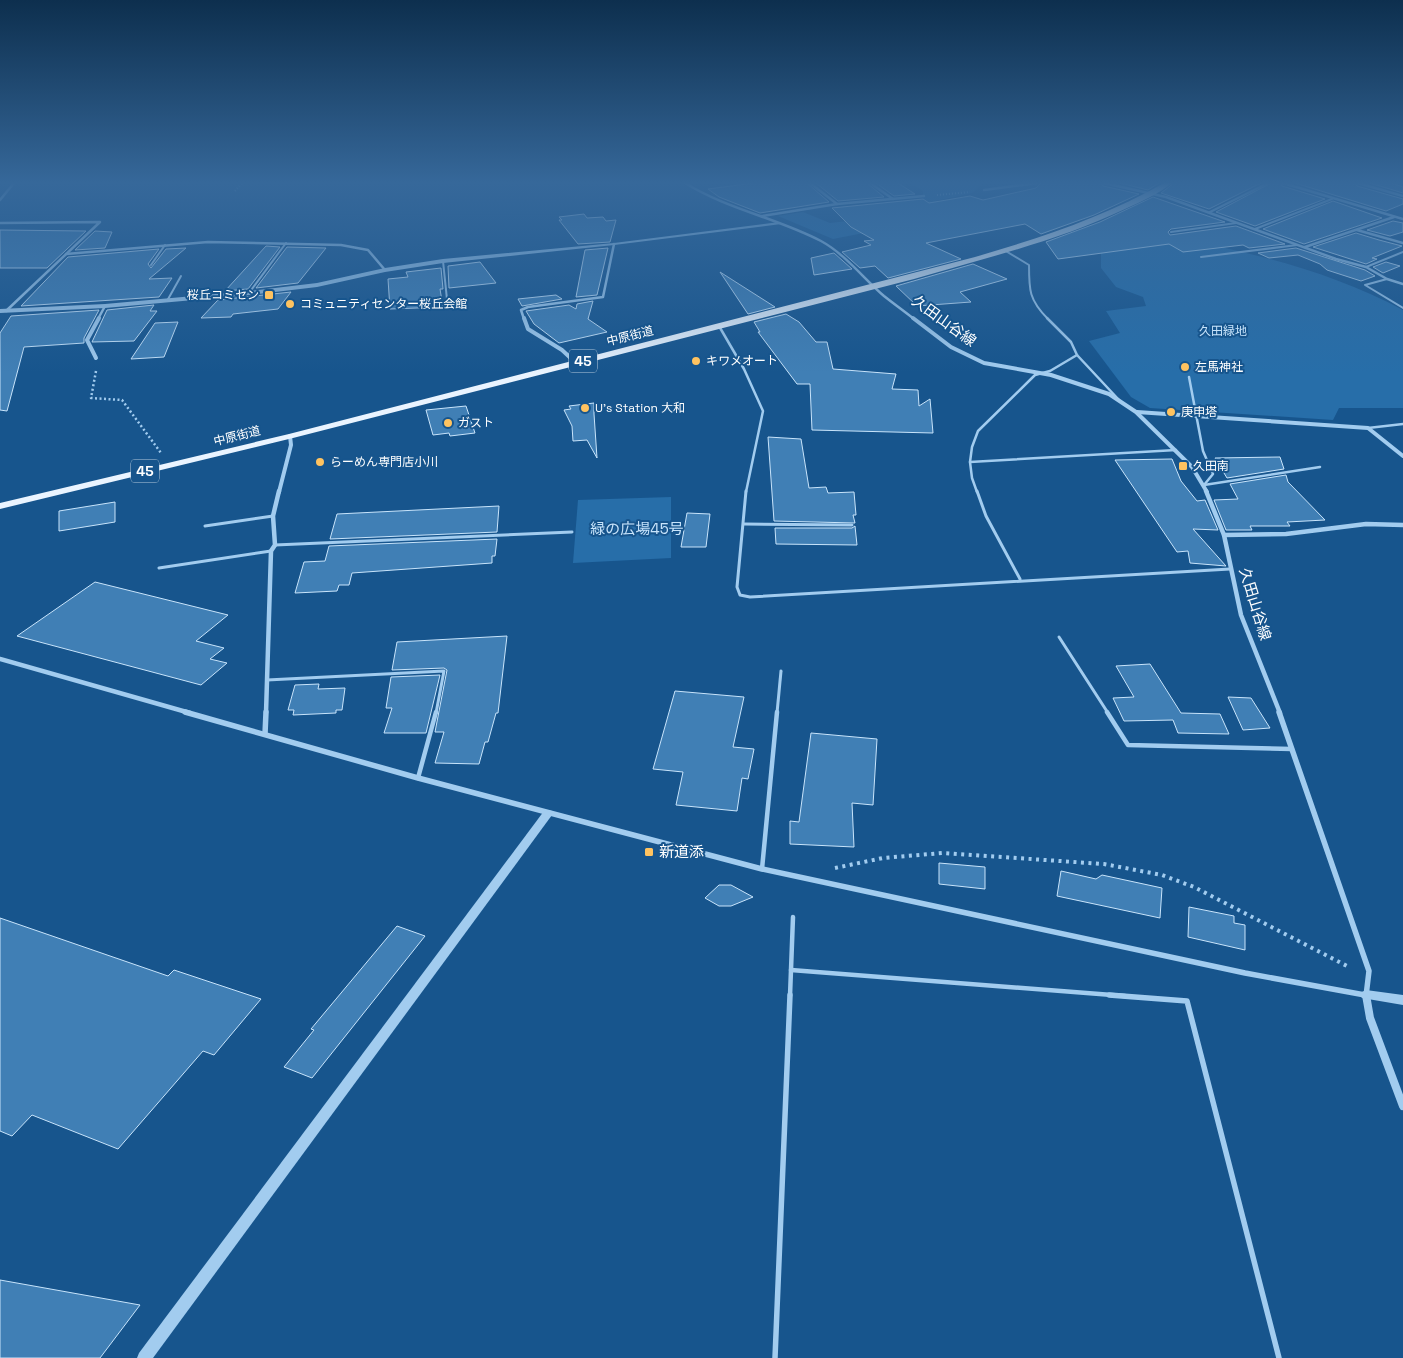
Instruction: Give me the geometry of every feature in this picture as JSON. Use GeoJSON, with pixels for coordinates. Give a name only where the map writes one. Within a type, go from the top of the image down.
{"type":"FeatureCollection","features":[{"type":"Feature","properties":{"kind":"main road","name":"中原街道"},"geometry":{"type":"LineString","coordinates":[[0,506],[290,436],[576,363],[876,286],[1015,246]]}},
{"type":"Feature","properties":{"kind":"street"},"geometry":{"type":"LineString","coordinates":[[3,311],[74,246]]}},
{"type":"Feature","properties":{"kind":"street"},"geometry":{"type":"LineString","coordinates":[[66,254],[150,246]]}},
{"type":"Feature","properties":{"kind":"street"},"geometry":{"type":"LineString","coordinates":[[348,246],[368,250],[385,270]]}},
{"type":"Feature","properties":{"kind":"street"},"geometry":{"type":"LineString","coordinates":[[3,311],[105,306],[250,293],[317,285],[385,270],[442,261],[590,246]]}},
{"type":"Feature","properties":{"kind":"street"},"geometry":{"type":"LineString","coordinates":[[576,363],[562,350],[528,329],[520,310],[528,307],[603,297],[614,246]]}},
{"type":"Feature","properties":{"kind":"street","name":"久田山谷線"},"geometry":{"type":"LineString","coordinates":[[828,246],[876,286],[883,295],[951,347],[984,363],[1042,373],[1089,386],[1136,412],[1192,467],[1204,485],[1224,535],[1241,615],[1294,749],[1369,971],[1366,996],[1370,1018],[1403,1106]]}},
{"type":"Feature","properties":{"kind":"street"},"geometry":{"type":"LineString","coordinates":[[1301,246],[1366,267],[1387,279],[1403,284]]}},
{"type":"Feature","properties":{"kind":"street"},"geometry":{"type":"LineString","coordinates":[[1305,248],[1310,246]]}},
{"type":"Feature","properties":{"kind":"street"},"geometry":{"type":"LineString","coordinates":[[96,358],[87,340],[105,306]]}},
{"type":"Feature","properties":{"kind":"street"},"geometry":{"type":"LineString","coordinates":[[1136,412],[1368,428],[1403,456]]}},
{"type":"Feature","properties":{"kind":"street"},"geometry":{"type":"LineString","coordinates":[[265,734],[270,551],[275,545],[273,516],[291,445],[290,436]]}},
{"type":"Feature","properties":{"kind":"street"},"geometry":{"type":"LineString","coordinates":[[1224,535],[1286,534],[1366,524],[1403,525]]}},
{"type":"Feature","properties":{"kind":"street"},"geometry":{"type":"LineString","coordinates":[[0,659],[418,778],[762,869],[1245,973],[1366,996],[1403,1000]]}},
{"type":"Feature","properties":{"kind":"street"},"geometry":{"type":"LineString","coordinates":[[144,1358],[548,813]]}},
{"type":"Feature","properties":{"kind":"lane"},"geometry":{"type":"LineString","coordinates":[[151,266],[164,246]]}},
{"type":"Feature","properties":{"kind":"lane"},"geometry":{"type":"LineString","coordinates":[[250,293],[284,246]]}},
{"type":"Feature","properties":{"kind":"lane"},"geometry":{"type":"LineString","coordinates":[[1201,256],[1285,246]]}},
{"type":"Feature","properties":{"kind":"lane"},"geometry":{"type":"LineString","coordinates":[[1004,250],[1029,266],[1029,290],[1036,307],[1072,342],[1077,354],[1121,402]]}},
{"type":"Feature","properties":{"kind":"lane"},"geometry":{"type":"LineString","coordinates":[[1366,267],[1403,252]]}},
{"type":"Feature","properties":{"kind":"lane"},"geometry":{"type":"LineString","coordinates":[[442,261],[448,309]]}},
{"type":"Feature","properties":{"kind":"lane"},"geometry":{"type":"LineString","coordinates":[[167,301],[181,276]]}},
{"type":"Feature","properties":{"kind":"lane"},"geometry":{"type":"LineString","coordinates":[[1387,279],[1365,285],[1403,308]]}},
{"type":"Feature","properties":{"kind":"lane"},"geometry":{"type":"LineString","coordinates":[[719,326],[744,370],[763,411],[747,483],[737,587],[740,595],[750,597],[877,592],[1020,579],[1230,569]]}},
{"type":"Feature","properties":{"kind":"lane"},"geometry":{"type":"LineString","coordinates":[[1020,579],[986,516],[972,478],[970,462],[978,431],[1035,375],[1050,371],[1077,354]]}},
{"type":"Feature","properties":{"kind":"lane"},"geometry":{"type":"LineString","coordinates":[[1189,377],[1203,452],[1213,474],[1204,485]]}},
{"type":"Feature","properties":{"kind":"lane"},"geometry":{"type":"LineString","coordinates":[[1368,428],[1403,424]]}},
{"type":"Feature","properties":{"kind":"lane"},"geometry":{"type":"LineString","coordinates":[[970,462],[1176,450]]}},
{"type":"Feature","properties":{"kind":"lane"},"geometry":{"type":"LineString","coordinates":[[1204,485],[1320,467]]}},
{"type":"Feature","properties":{"kind":"lane"},"geometry":{"type":"LineString","coordinates":[[205,526],[273,516]]}},
{"type":"Feature","properties":{"kind":"lane"},"geometry":{"type":"LineString","coordinates":[[744,524],[852,525]]}},
{"type":"Feature","properties":{"kind":"lane"},"geometry":{"type":"LineString","coordinates":[[275,545],[572,532]]}},
{"type":"Feature","properties":{"kind":"lane"},"geometry":{"type":"LineString","coordinates":[[159,568],[270,551]]}},
{"type":"Feature","properties":{"kind":"lane"},"geometry":{"type":"LineString","coordinates":[[1059,636],[1128,745],[1294,749]]}},
{"type":"Feature","properties":{"kind":"lane"},"geometry":{"type":"LineString","coordinates":[[267,680],[444,671],[441,694],[418,778]]}},
{"type":"Feature","properties":{"kind":"lane"},"geometry":{"type":"LineString","coordinates":[[762,869],[781,671]]}},
{"type":"Feature","properties":{"kind":"lane"},"geometry":{"type":"LineString","coordinates":[[775,1358],[793,917]]}},
{"type":"Feature","properties":{"kind":"lane"},"geometry":{"type":"LineString","coordinates":[[791,970],[1187,1000],[1279,1358]]}},
{"type":"Feature","properties":{"kind":"path"},"geometry":{"type":"LineString","coordinates":[[96,358],[91,398],[122,400],[170,465]]}},
{"type":"Feature","properties":{"kind":"path"},"geometry":{"type":"LineString","coordinates":[[829,869],[883,858],[942,853],[1104,864],[1162,874],[1194,887],[1347,966]]}},
{"type":"Feature","properties":{"kind":"green space","name":"久田緑地"},"geometry":{"type":"Polygon","coordinates":[[[1101,246],[1219,246],[1293,266],[1331,278],[1368,293],[1403,310],[1403,408],[1339,408],[1333,420],[1150,408],[1131,397],[1089,341],[1120,333],[1106,311],[1146,306],[1143,297],[1116,287],[1101,268],[1101,246]]]}},
{"type":"Feature","properties":{"kind":"green space","name":"緑の広場45号"},"geometry":{"type":"Polygon","coordinates":[[[671,497],[671,558],[573,563],[578,500],[671,497]]]}},
{"type":"Feature","properties":{"kind":"building"},"geometry":{"type":"Polygon","coordinates":[[[0,246],[70,246],[47,268],[0,268],[0,246]]]}},
{"type":"Feature","properties":{"kind":"building"},"geometry":{"type":"Polygon","coordinates":[[[79,246],[106,246],[105,248],[75,250],[79,246]]]}},
{"type":"Feature","properties":{"kind":"building"},"geometry":{"type":"Polygon","coordinates":[[[266,246],[280,247],[248,289],[225,291],[266,246]]]}},
{"type":"Feature","properties":{"kind":"building"},"geometry":{"type":"Polygon","coordinates":[[[865,246],[933,246],[961,259],[888,278],[875,266],[860,268],[842,252],[865,246]]]}},
{"type":"Feature","properties":{"kind":"building"},"geometry":{"type":"Polygon","coordinates":[[[1049,246],[1151,246],[1058,259],[1049,246]]]}},
{"type":"Feature","properties":{"kind":"building"},"geometry":{"type":"Polygon","coordinates":[[[1173,246],[1231,246],[1183,252],[1173,246]]]}},
{"type":"Feature","properties":{"kind":"building"},"geometry":{"type":"Polygon","coordinates":[[[1401,246],[1372,258],[1377,259],[1366,264],[1313,247],[1401,246]]]}},
{"type":"Feature","properties":{"kind":"building"},"geometry":{"type":"Polygon","coordinates":[[[287,247],[326,248],[298,283],[256,288],[287,247]]]}},
{"type":"Feature","properties":{"kind":"building"},"geometry":{"type":"Polygon","coordinates":[[[186,248],[149,279],[172,278],[159,297],[21,306],[68,257],[159,249],[148,264],[151,268],[166,249],[186,248]]]}},
{"type":"Feature","properties":{"kind":"building"},"geometry":{"type":"Polygon","coordinates":[[[608,248],[597,295],[576,297],[585,250],[608,248]]]}},
{"type":"Feature","properties":{"kind":"building"},"geometry":{"type":"Polygon","coordinates":[[[1296,248],[1365,270],[1375,276],[1361,281],[1327,270],[1320,264],[1298,255],[1269,258],[1258,253],[1296,248]]]}},
{"type":"Feature","properties":{"kind":"building"},"geometry":{"type":"Polygon","coordinates":[[[834,253],[852,269],[814,275],[811,258],[834,253]]]}},
{"type":"Feature","properties":{"kind":"building"},"geometry":{"type":"Polygon","coordinates":[[[480,262],[496,283],[449,288],[448,266],[480,262]]]}},
{"type":"Feature","properties":{"kind":"building"},"geometry":{"type":"Polygon","coordinates":[[[1386,262],[1400,266],[1383,273],[1373,267],[1386,262]]]}},
{"type":"Feature","properties":{"kind":"building"},"geometry":{"type":"Polygon","coordinates":[[[973,264],[1007,279],[960,292],[971,302],[917,306],[896,286],[973,264]]]}},
{"type":"Feature","properties":{"kind":"building"},"geometry":{"type":"Polygon","coordinates":[[[441,268],[443,289],[440,289],[443,307],[390,309],[388,279],[408,277],[406,272],[441,268]]]}},
{"type":"Feature","properties":{"kind":"building"},"geometry":{"type":"Polygon","coordinates":[[[720,272],[775,307],[748,314],[720,272]]]}},
{"type":"Feature","properties":{"kind":"building"},"geometry":{"type":"Polygon","coordinates":[[[291,292],[278,309],[233,314],[231,317],[201,318],[218,300],[291,292]]]}},
{"type":"Feature","properties":{"kind":"building"},"geometry":{"type":"Polygon","coordinates":[[[556,295],[562,299],[522,306],[518,299],[556,295]]]}},
{"type":"Feature","properties":{"kind":"building"},"geometry":{"type":"Polygon","coordinates":[[[593,301],[588,319],[607,332],[559,343],[534,324],[526,311],[569,305],[576,309],[577,304],[593,301]]]}},
{"type":"Feature","properties":{"kind":"building"},"geometry":{"type":"Polygon","coordinates":[[[154,305],[150,311],[157,311],[134,341],[92,342],[107,310],[154,305]]]}},
{"type":"Feature","properties":{"kind":"building"},"geometry":{"type":"Polygon","coordinates":[[[99,310],[84,338],[84,343],[24,347],[7,411],[0,410],[0,333],[11,316],[99,310]]]}},
{"type":"Feature","properties":{"kind":"building"},"geometry":{"type":"Polygon","coordinates":[[[786,314],[799,322],[816,342],[827,342],[833,369],[896,374],[892,389],[918,390],[919,406],[930,399],[933,433],[812,430],[810,384],[797,384],[758,332],[760,332],[754,322],[786,314]]]}},
{"type":"Feature","properties":{"kind":"building"},"geometry":{"type":"Polygon","coordinates":[[[178,322],[164,357],[131,359],[155,323],[178,322]]]}},
{"type":"Feature","properties":{"kind":"building"},"geometry":{"type":"Polygon","coordinates":[[[594,403],[597,458],[587,440],[573,441],[572,426],[564,410],[571,409],[569,406],[594,403]]]}},
{"type":"Feature","properties":{"kind":"building"},"geometry":{"type":"Polygon","coordinates":[[[466,406],[475,433],[450,436],[449,433],[433,435],[426,410],[466,406]]]}},
{"type":"Feature","properties":{"kind":"building"},"geometry":{"type":"Polygon","coordinates":[[[768,437],[801,439],[809,488],[826,487],[828,493],[854,492],[856,515],[853,515],[855,523],[774,521],[768,437]]]}},
{"type":"Feature","properties":{"kind":"building"},"geometry":{"type":"Polygon","coordinates":[[[1280,457],[1284,469],[1227,478],[1215,458],[1280,457]]]}},
{"type":"Feature","properties":{"kind":"building"},"geometry":{"type":"Polygon","coordinates":[[[1172,459],[1181,481],[1197,501],[1205,500],[1218,530],[1193,529],[1226,566],[1190,563],[1188,551],[1177,552],[1115,460],[1172,459]]]}},
{"type":"Feature","properties":{"kind":"building"},"geometry":{"type":"Polygon","coordinates":[[[1286,475],[1288,482],[1325,520],[1287,522],[1290,526],[1250,526],[1252,530],[1226,530],[1214,500],[1238,499],[1230,484],[1286,475]]]}},
{"type":"Feature","properties":{"kind":"building"},"geometry":{"type":"Polygon","coordinates":[[[115,502],[115,522],[59,531],[59,511],[115,502]]]}},
{"type":"Feature","properties":{"kind":"building"},"geometry":{"type":"Polygon","coordinates":[[[499,506],[497,532],[330,539],[337,514],[499,506]]]}},
{"type":"Feature","properties":{"kind":"building"},"geometry":{"type":"Polygon","coordinates":[[[687,513],[710,514],[706,547],[681,547],[687,513]]]}},
{"type":"Feature","properties":{"kind":"building"},"geometry":{"type":"Polygon","coordinates":[[[855,526],[857,545],[776,544],[775,528],[852,528],[855,526]]]}},
{"type":"Feature","properties":{"kind":"building"},"geometry":{"type":"Polygon","coordinates":[[[497,539],[495,556],[492,556],[492,563],[352,573],[349,585],[339,585],[337,591],[295,593],[304,562],[325,561],[329,546],[497,539]]]}},
{"type":"Feature","properties":{"kind":"building"},"geometry":{"type":"Polygon","coordinates":[[[95,582],[228,615],[196,641],[224,648],[210,659],[227,663],[201,685],[17,636],[95,582]]]}},
{"type":"Feature","properties":{"kind":"building"},"geometry":{"type":"Polygon","coordinates":[[[507,636],[498,713],[496,713],[488,742],[485,742],[479,764],[435,763],[444,732],[435,732],[447,670],[444,668],[392,670],[397,642],[507,636]]]}},
{"type":"Feature","properties":{"kind":"building"},"geometry":{"type":"Polygon","coordinates":[[[1150,664],[1181,713],[1220,714],[1229,734],[1178,733],[1173,720],[1124,721],[1113,698],[1134,697],[1116,666],[1150,664]]]}},
{"type":"Feature","properties":{"kind":"building"},"geometry":{"type":"Polygon","coordinates":[[[440,675],[426,733],[384,733],[392,708],[386,708],[391,677],[440,675]]]}},
{"type":"Feature","properties":{"kind":"building"},"geometry":{"type":"Polygon","coordinates":[[[319,684],[318,689],[345,688],[342,710],[336,710],[336,713],[293,715],[294,710],[288,710],[295,685],[319,684]]]}},
{"type":"Feature","properties":{"kind":"building"},"geometry":{"type":"Polygon","coordinates":[[[675,691],[744,697],[733,747],[754,749],[748,779],[742,778],[737,811],[676,805],[683,772],[653,769],[675,691]]]}},
{"type":"Feature","properties":{"kind":"building"},"geometry":{"type":"Polygon","coordinates":[[[1228,697],[1251,698],[1270,728],[1243,730],[1228,697]]]}},
{"type":"Feature","properties":{"kind":"building"},"geometry":{"type":"Polygon","coordinates":[[[811,733],[877,739],[873,805],[852,803],[854,847],[790,844],[790,821],[799,822],[811,733]]]}},
{"type":"Feature","properties":{"kind":"building"},"geometry":{"type":"Polygon","coordinates":[[[939,863],[985,867],[985,889],[939,884],[939,863]]]}},
{"type":"Feature","properties":{"kind":"building"},"geometry":{"type":"Polygon","coordinates":[[[1061,871],[1096,879],[1102,875],[1162,888],[1160,918],[1057,896],[1061,871]]]}},
{"type":"Feature","properties":{"kind":"building"},"geometry":{"type":"Polygon","coordinates":[[[719,885],[731,885],[753,897],[731,906],[719,906],[705,898],[719,885]]]}},
{"type":"Feature","properties":{"kind":"building"},"geometry":{"type":"Polygon","coordinates":[[[1189,907],[1234,916],[1234,923],[1245,925],[1245,950],[1188,937],[1189,907]]]}},
{"type":"Feature","properties":{"kind":"building"},"geometry":{"type":"Polygon","coordinates":[[[0,918],[168,976],[174,970],[261,999],[214,1055],[203,1051],[118,1149],[32,1115],[12,1136],[0,1131],[0,918]]]}},
{"type":"Feature","properties":{"kind":"building"},"geometry":{"type":"Polygon","coordinates":[[[397,926],[425,936],[312,1078],[284,1067],[314,1030],[311,1029],[397,926]]]}},
{"type":"Feature","properties":{"kind":"building"},"geometry":{"type":"Polygon","coordinates":[[[0,1280],[140,1305],[100,1358],[0,1358],[0,1280]]]}},
{"type":"Feature","properties":{"kind":"place","name":"桜丘コミセン"},"geometry":{"type":"Point","coordinates":[269,295]}},
{"type":"Feature","properties":{"kind":"place","name":"コミュニティセンター桜丘会館"},"geometry":{"type":"Point","coordinates":[290,304]}},
{"type":"Feature","properties":{"kind":"place","name":"キワメオート"},"geometry":{"type":"Point","coordinates":[696,361]}},
{"type":"Feature","properties":{"kind":"place","name":"左馬神社"},"geometry":{"type":"Point","coordinates":[1185,367]}},
{"type":"Feature","properties":{"kind":"place","name":"U’s Station 大和"},"geometry":{"type":"Point","coordinates":[585,408]}},
{"type":"Feature","properties":{"kind":"place","name":"庚申塔"},"geometry":{"type":"Point","coordinates":[1171,412]}},
{"type":"Feature","properties":{"kind":"place","name":"ガスト"},"geometry":{"type":"Point","coordinates":[448,423]}},
{"type":"Feature","properties":{"kind":"place","name":"らーめん専門店小川"},"geometry":{"type":"Point","coordinates":[320,462]}},
{"type":"Feature","properties":{"kind":"place","name":"久田南"},"geometry":{"type":"Point","coordinates":[1183,466]}},
{"type":"Feature","properties":{"kind":"place","name":"新道添"},"geometry":{"type":"Point","coordinates":[649,852]}}]}
